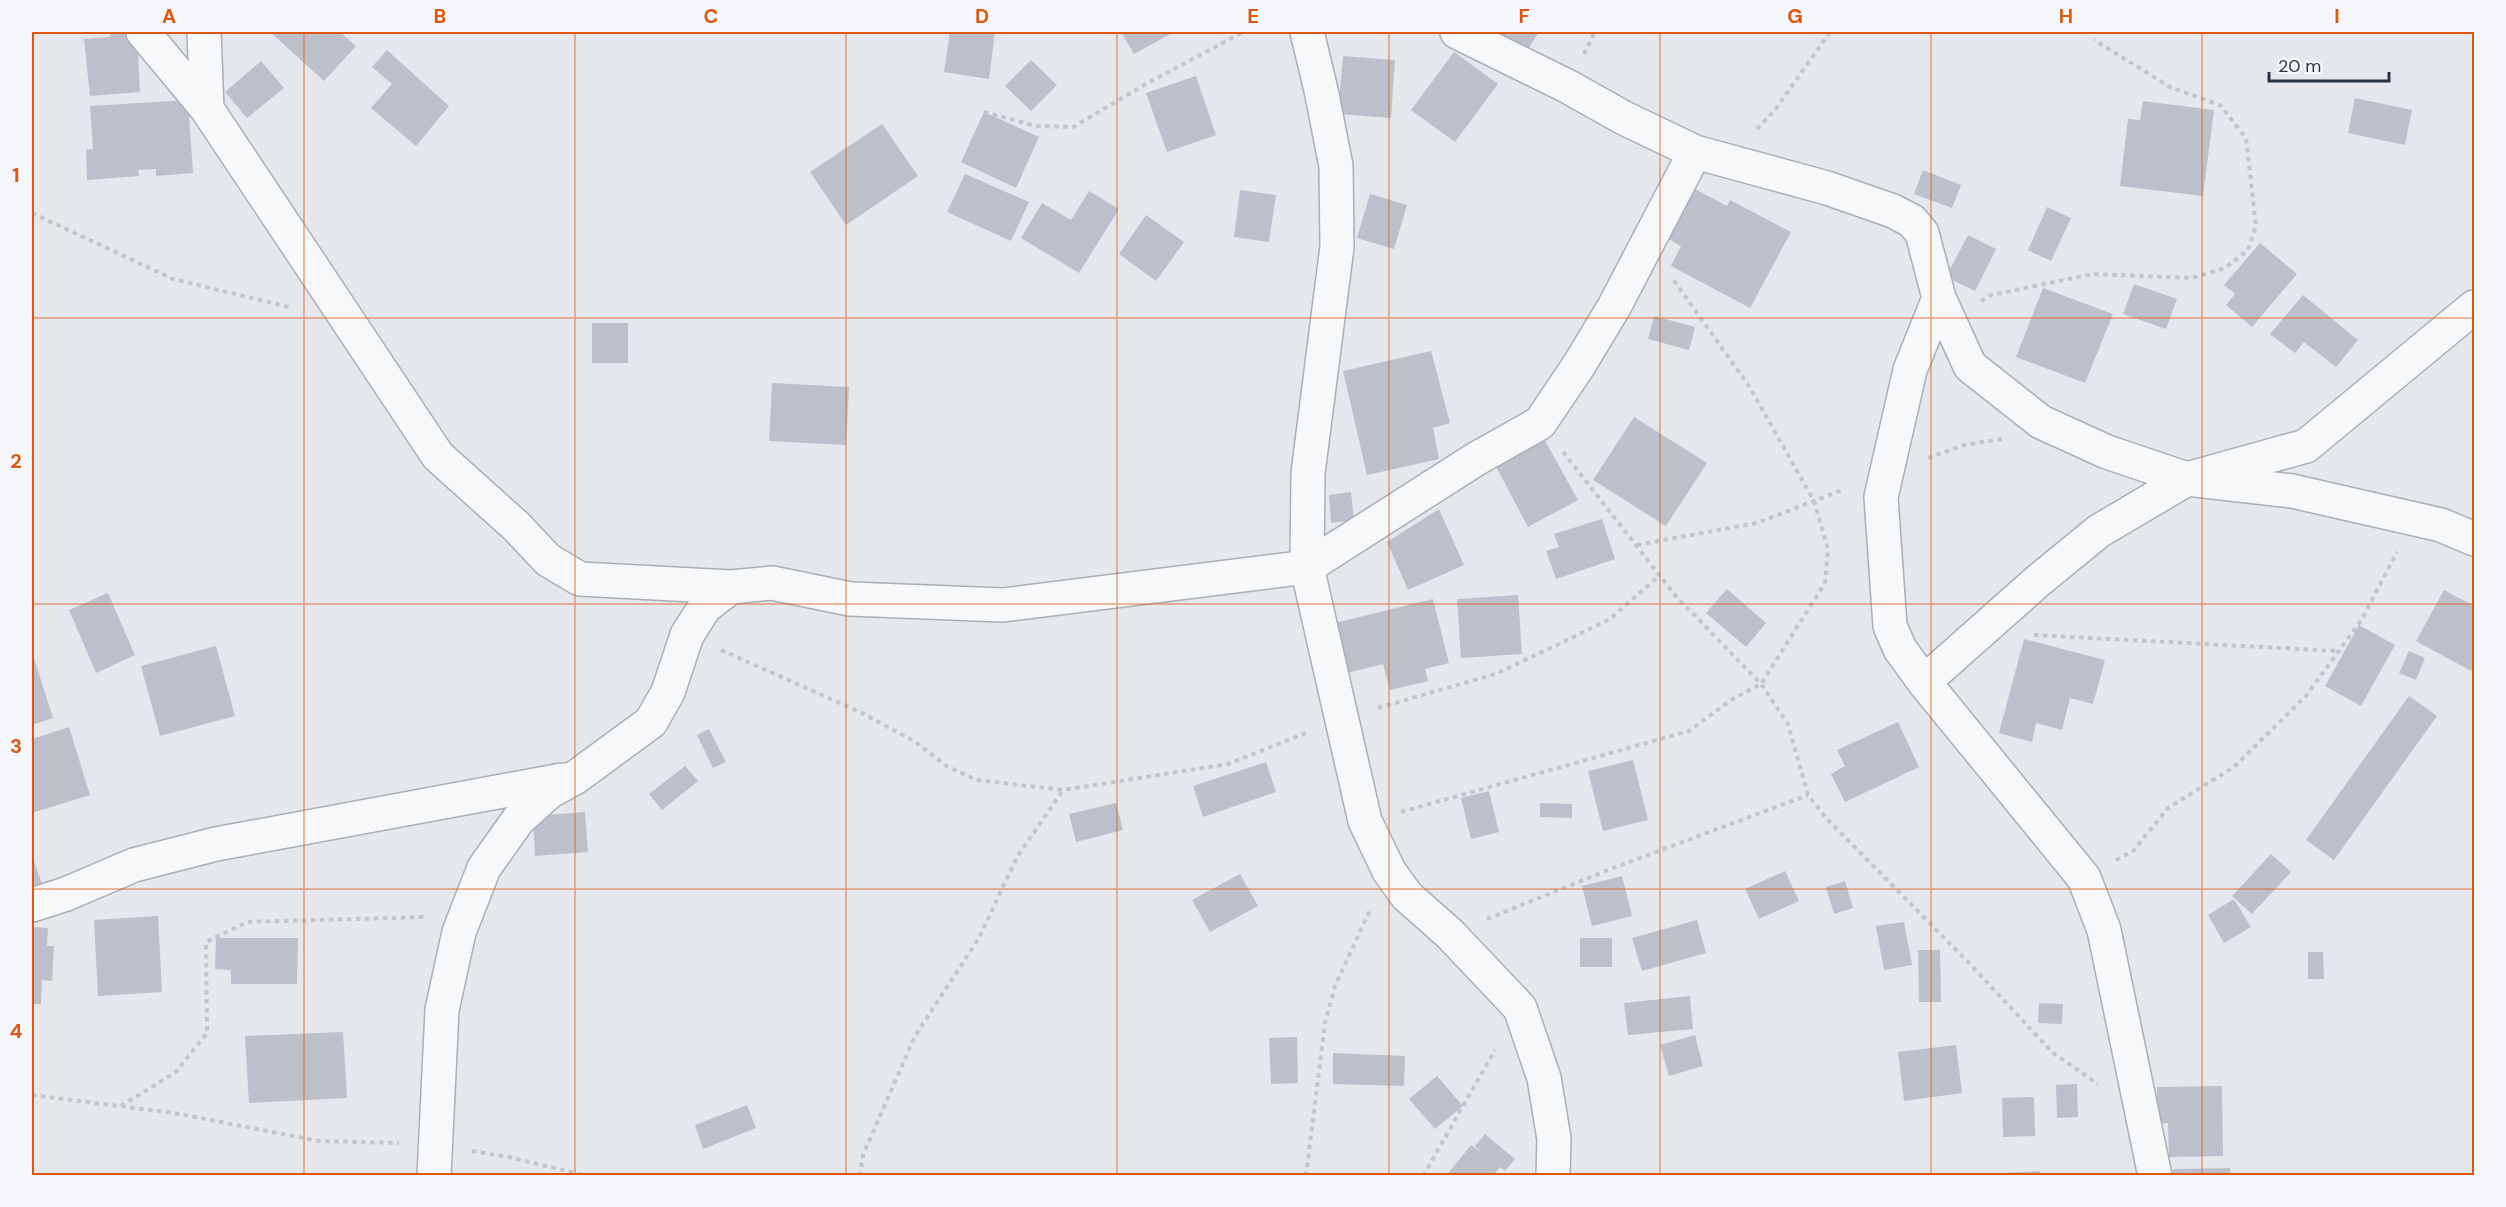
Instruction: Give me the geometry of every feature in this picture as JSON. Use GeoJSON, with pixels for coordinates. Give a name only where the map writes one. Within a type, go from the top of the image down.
{"type":"FeatureCollection","features":[{"type":"Feature","properties":{"kind":"street"},"geometry":{"type":"LineString","coordinates":[[143,32],[207,109],[438,456],[516,526],[548,560],[579,579],[731,587],[772,583],[850,599],[1003,605],[1307,567],[1476,459],[1540,423],[1579,365],[1648,244],[1695,152]]}},
{"type":"Feature","properties":{"kind":"street"},"geometry":{"type":"LineString","coordinates":[[204,32],[207,109]]}},
{"type":"Feature","properties":{"kind":"street"},"geometry":{"type":"LineString","coordinates":[[1306,32],[1322,90],[1336,166],[1337,247],[1308,473],[1307,567],[1365,821],[1389,871],[1407,896],[1450,934],[1520,1008],[1544,1078],[1554,1139],[1552,1176]]}},
{"type":"Feature","properties":{"kind":"street"},"geometry":{"type":"LineString","coordinates":[[1457,32],[1695,152],[1827,188],[1893,211],[1912,221],[1922,233],[1944,308],[1970,366],[2042,422],[2107,452],[2187,479],[2292,491],[2441,525],[2475,539]]}},
{"type":"Feature","properties":{"kind":"street"},"geometry":{"type":"LineString","coordinates":[[1924,682],[2099,531],[2187,479],[2306,446],[2475,307]]}},
{"type":"Feature","properties":{"kind":"street"},"geometry":{"type":"LineString","coordinates":[[1944,308],[1910,370],[1881,497],[1890,626],[1900,649],[1924,682],[2084,878],[2104,930],[2155,1176]]}},
{"type":"Feature","properties":{"kind":"street"},"geometry":{"type":"LineString","coordinates":[[435,1160],[442,1010],[459,932],[484,868],[518,820],[549,792],[576,777],[651,722],[668,693],[687,634],[705,607],[731,587]]}},
{"type":"Feature","properties":{"kind":"street"},"geometry":{"type":"LineString","coordinates":[[32,905],[66,894],[134,865],[216,844],[576,777]]}},
{"type":"Feature","properties":{"kind":"path"},"geometry":{"type":"LineString","coordinates":[[984,112],[1036,126],[1073,127],[1146,84],[1243,32]]}},
{"type":"Feature","properties":{"kind":"path"},"geometry":{"type":"LineString","coordinates":[[1729,161],[1775,110],[1830,32]]}},
{"type":"Feature","properties":{"kind":"path"},"geometry":{"type":"LineString","coordinates":[[1944,308],[2062,278],[2093,274],[2192,278],[2225,268],[2248,250],[2256,226],[2246,138],[2220,105],[2170,87],[2094,40]]}},
{"type":"Feature","properties":{"kind":"path"},"geometry":{"type":"LineString","coordinates":[[32,213],[173,279],[294,308]]}},
{"type":"Feature","properties":{"kind":"path"},"geometry":{"type":"LineString","coordinates":[[1365,821],[1689,731],[1731,700],[1761,684],[1825,583],[1828,549],[1814,501],[1749,386],[1648,244]]}},
{"type":"Feature","properties":{"kind":"path"},"geometry":{"type":"LineString","coordinates":[[1540,423],[1675,595],[1761,684],[1788,724],[1808,795],[1826,818],[2054,1053],[2142,1115]]}},
{"type":"Feature","properties":{"kind":"path"},"geometry":{"type":"LineString","coordinates":[[1637,545],[1757,523],[1887,472],[1964,445],[2059,430]]}},
{"type":"Feature","properties":{"kind":"path"},"geometry":{"type":"LineString","coordinates":[[2084,878],[2133,851],[2168,808],[2234,767],[2306,696],[2362,619],[2414,519]]}},
{"type":"Feature","properties":{"kind":"path"},"geometry":{"type":"LineString","coordinates":[[687,634],[860,712],[914,741],[948,767],[977,780],[1063,790],[1228,764],[1341,718],[1495,674],[1610,619],[1660,575]]}},
{"type":"Feature","properties":{"kind":"path"},"geometry":{"type":"LineString","coordinates":[[1982,631],[2338,651]]}},
{"type":"Feature","properties":{"kind":"path"},"geometry":{"type":"LineString","coordinates":[[860,1176],[863,1155],[915,1036],[980,938],[1017,857],[1063,790]]}},
{"type":"Feature","properties":{"kind":"path"},"geometry":{"type":"LineString","coordinates":[[1450,934],[1608,870],[1808,795]]}},
{"type":"Feature","properties":{"kind":"path"},"geometry":{"type":"LineString","coordinates":[[1306,1176],[1326,1023],[1335,986],[1389,871]]}},
{"type":"Feature","properties":{"kind":"path"},"geometry":{"type":"LineString","coordinates":[[121,1106],[176,1072],[207,1033],[206,942],[229,929],[247,922],[466,916]]}},
{"type":"Feature","properties":{"kind":"path"},"geometry":{"type":"LineString","coordinates":[[1423,1176],[1520,1008]]}},
{"type":"Feature","properties":{"kind":"path"},"geometry":{"type":"LineString","coordinates":[[32,1095],[174,1113],[319,1141],[435,1160],[509,1157],[587,1176]]}},
{"type":"Feature","properties":{"kind":"building"},"geometry":{"type":"Polygon","coordinates":[[[110,32],[137,32],[140,92],[90,96],[84,39],[110,37],[110,32]]]}},
{"type":"Feature","properties":{"kind":"building"},"geometry":{"type":"Polygon","coordinates":[[[270,32],[340,32],[356,46],[324,81],[270,32]]]}},
{"type":"Feature","properties":{"kind":"building"},"geometry":{"type":"Polygon","coordinates":[[[950,32],[995,32],[989,79],[944,72],[950,32]]]}},
{"type":"Feature","properties":{"kind":"building"},"geometry":{"type":"Polygon","coordinates":[[[1121,32],[1174,32],[1134,54],[1121,32]]]}},
{"type":"Feature","properties":{"kind":"building"},"geometry":{"type":"Polygon","coordinates":[[[1494,32],[1539,32],[1526,52],[1494,32]]]}},
{"type":"Feature","properties":{"kind":"building"},"geometry":{"type":"Polygon","coordinates":[[[387,50],[449,106],[416,146],[371,108],[392,84],[372,67],[387,50]]]}},
{"type":"Feature","properties":{"kind":"building"},"geometry":{"type":"Polygon","coordinates":[[[1454,52],[1498,84],[1455,142],[1411,110],[1454,52]]]}},
{"type":"Feature","properties":{"kind":"building"},"geometry":{"type":"Polygon","coordinates":[[[1343,56],[1395,60],[1391,118],[1338,114],[1343,56]]]}},
{"type":"Feature","properties":{"kind":"building"},"geometry":{"type":"Polygon","coordinates":[[[1031,60],[1057,85],[1031,111],[1005,86],[1031,60]]]}},
{"type":"Feature","properties":{"kind":"building"},"geometry":{"type":"Polygon","coordinates":[[[261,61],[284,88],[247,118],[225,92],[261,61]]]}},
{"type":"Feature","properties":{"kind":"building"},"geometry":{"type":"Polygon","coordinates":[[[1196,76],[1216,135],[1167,152],[1146,93],[1196,76]]]}},
{"type":"Feature","properties":{"kind":"building"},"geometry":{"type":"Polygon","coordinates":[[[2355,98],[2412,110],[2405,145],[2348,133],[2355,98]]]}},
{"type":"Feature","properties":{"kind":"building"},"geometry":{"type":"Polygon","coordinates":[[[188,100],[193,173],[156,176],[156,169],[138,170],[139,176],[87,180],[86,150],[93,149],[90,106],[188,100]]]}},
{"type":"Feature","properties":{"kind":"building"},"geometry":{"type":"Polygon","coordinates":[[[2143,101],[2214,110],[2203,196],[2120,186],[2128,119],[2140,120],[2143,101]]]}},
{"type":"Feature","properties":{"kind":"building"},"geometry":{"type":"Polygon","coordinates":[[[984,112],[1039,137],[1016,188],[961,162],[984,112]]]}},
{"type":"Feature","properties":{"kind":"building"},"geometry":{"type":"Polygon","coordinates":[[[882,124],[918,176],[846,225],[810,172],[882,124]]]}},
{"type":"Feature","properties":{"kind":"building"},"geometry":{"type":"Polygon","coordinates":[[[1923,170],[1961,185],[1952,208],[1914,194],[1923,170]]]}},
{"type":"Feature","properties":{"kind":"building"},"geometry":{"type":"Polygon","coordinates":[[[965,174],[1029,202],[1011,241],[947,212],[965,174]]]}},
{"type":"Feature","properties":{"kind":"building"},"geometry":{"type":"Polygon","coordinates":[[[1695,189],[1727,206],[1730,200],[1791,232],[1750,308],[1671,266],[1681,246],[1668,239],[1695,189]]]}},
{"type":"Feature","properties":{"kind":"building"},"geometry":{"type":"Polygon","coordinates":[[[1240,190],[1276,195],[1269,242],[1234,237],[1240,190]]]}},
{"type":"Feature","properties":{"kind":"building"},"geometry":{"type":"Polygon","coordinates":[[[1089,191],[1119,209],[1079,273],[1021,238],[1042,203],[1071,220],[1089,191]]]}},
{"type":"Feature","properties":{"kind":"building"},"geometry":{"type":"Polygon","coordinates":[[[1370,194],[1407,205],[1394,249],[1357,238],[1370,194]]]}},
{"type":"Feature","properties":{"kind":"building"},"geometry":{"type":"Polygon","coordinates":[[[2047,207],[2071,218],[2051,261],[2028,250],[2047,207]]]}},
{"type":"Feature","properties":{"kind":"building"},"geometry":{"type":"Polygon","coordinates":[[[1146,215],[1184,242],[1156,281],[1119,254],[1146,215]]]}},
{"type":"Feature","properties":{"kind":"building"},"geometry":{"type":"Polygon","coordinates":[[[1968,235],[1996,249],[1975,291],[1946,277],[1968,235]]]}},
{"type":"Feature","properties":{"kind":"building"},"geometry":{"type":"Polygon","coordinates":[[[2260,243],[2297,274],[2252,327],[2226,305],[2235,294],[2224,285],[2260,243]]]}},
{"type":"Feature","properties":{"kind":"building"},"geometry":{"type":"Polygon","coordinates":[[[2134,284],[2177,299],[2166,329],[2123,314],[2134,284]]]}},
{"type":"Feature","properties":{"kind":"building"},"geometry":{"type":"Polygon","coordinates":[[[2043,288],[2113,314],[2085,383],[2016,357],[2043,288]]]}},
{"type":"Feature","properties":{"kind":"building"},"geometry":{"type":"Polygon","coordinates":[[[2303,295],[2358,340],[2336,367],[2304,342],[2295,353],[2270,334],[2303,295]]]}},
{"type":"Feature","properties":{"kind":"building"},"geometry":{"type":"Polygon","coordinates":[[[1654,316],[1695,327],[1689,350],[1648,339],[1654,316]]]}},
{"type":"Feature","properties":{"kind":"building"},"geometry":{"type":"Polygon","coordinates":[[[592,323],[628,323],[628,363],[592,363],[592,323]]]}},
{"type":"Feature","properties":{"kind":"building"},"geometry":{"type":"Polygon","coordinates":[[[1431,351],[1450,423],[1433,428],[1439,459],[1367,475],[1343,371],[1431,351]]]}},
{"type":"Feature","properties":{"kind":"building"},"geometry":{"type":"Polygon","coordinates":[[[772,383],[849,387],[846,445],[769,441],[772,383]]]}},
{"type":"Feature","properties":{"kind":"building"},"geometry":{"type":"Polygon","coordinates":[[[1634,417],[1707,463],[1666,526],[1593,480],[1634,417]]]}},
{"type":"Feature","properties":{"kind":"building"},"geometry":{"type":"Polygon","coordinates":[[[1543,437],[1578,500],[1528,527],[1494,463],[1543,437]]]}},
{"type":"Feature","properties":{"kind":"building"},"geometry":{"type":"Polygon","coordinates":[[[1351,492],[1354,520],[1331,523],[1329,495],[1351,492]]]}},
{"type":"Feature","properties":{"kind":"building"},"geometry":{"type":"Polygon","coordinates":[[[1439,509],[1464,565],[1408,590],[1387,542],[1439,509]]]}},
{"type":"Feature","properties":{"kind":"building"},"geometry":{"type":"Polygon","coordinates":[[[1602,519],[1615,559],[1556,579],[1546,551],[1559,547],[1554,534],[1602,519]]]}},
{"type":"Feature","properties":{"kind":"building"},"geometry":{"type":"Polygon","coordinates":[[[1727,589],[1766,623],[1746,647],[1706,613],[1727,589]]]}},
{"type":"Feature","properties":{"kind":"building"},"geometry":{"type":"Polygon","coordinates":[[[2444,590],[2474,606],[2474,664],[2471,671],[2416,641],[2444,590]]]}},
{"type":"Feature","properties":{"kind":"building"},"geometry":{"type":"Polygon","coordinates":[[[108,593],[135,655],[96,673],[69,610],[108,593]]]}},
{"type":"Feature","properties":{"kind":"building"},"geometry":{"type":"Polygon","coordinates":[[[1518,595],[1522,654],[1461,658],[1457,599],[1518,595]]]}},
{"type":"Feature","properties":{"kind":"building"},"geometry":{"type":"Polygon","coordinates":[[[1433,599],[1449,663],[1425,669],[1428,681],[1390,690],[1383,664],[1347,673],[1335,623],[1433,599]]]}},
{"type":"Feature","properties":{"kind":"building"},"geometry":{"type":"Polygon","coordinates":[[[2359,625],[2395,645],[2361,706],[2325,686],[2359,625]]]}},
{"type":"Feature","properties":{"kind":"building"},"geometry":{"type":"Polygon","coordinates":[[[2024,639],[2105,660],[2093,704],[2070,698],[2062,730],[2036,723],[2032,742],[1999,733],[2024,639]]]}},
{"type":"Feature","properties":{"kind":"building"},"geometry":{"type":"Polygon","coordinates":[[[216,646],[235,716],[160,736],[141,666],[216,646]]]}},
{"type":"Feature","properties":{"kind":"building"},"geometry":{"type":"Polygon","coordinates":[[[2409,651],[2425,658],[2416,680],[2399,673],[2409,651]]]}},
{"type":"Feature","properties":{"kind":"building"},"geometry":{"type":"Polygon","coordinates":[[[32,652],[53,718],[32,725],[32,652]]]}},
{"type":"Feature","properties":{"kind":"building"},"geometry":{"type":"Polygon","coordinates":[[[2409,696],[2437,716],[2334,860],[2306,840],[2409,696]]]}},
{"type":"Feature","properties":{"kind":"building"},"geometry":{"type":"Polygon","coordinates":[[[1898,722],[1919,767],[1845,802],[1831,774],[1845,766],[1837,750],[1898,722]]]}},
{"type":"Feature","properties":{"kind":"building"},"geometry":{"type":"Polygon","coordinates":[[[69,727],[90,795],[32,813],[32,739],[69,727]]]}},
{"type":"Feature","properties":{"kind":"building"},"geometry":{"type":"Polygon","coordinates":[[[709,729],[726,762],[713,768],[697,735],[709,729]]]}},
{"type":"Feature","properties":{"kind":"building"},"geometry":{"type":"Polygon","coordinates":[[[1633,760],[1648,820],[1603,831],[1588,771],[1633,760]]]}},
{"type":"Feature","properties":{"kind":"building"},"geometry":{"type":"Polygon","coordinates":[[[1266,762],[1276,792],[1203,817],[1193,786],[1266,762]]]}},
{"type":"Feature","properties":{"kind":"building"},"geometry":{"type":"Polygon","coordinates":[[[685,766],[698,781],[662,810],[649,794],[685,766]]]}},
{"type":"Feature","properties":{"kind":"building"},"geometry":{"type":"Polygon","coordinates":[[[1489,791],[1499,832],[1471,839],[1461,798],[1489,791]]]}},
{"type":"Feature","properties":{"kind":"building"},"geometry":{"type":"Polygon","coordinates":[[[1116,803],[1123,830],[1076,842],[1069,814],[1116,803]]]}},
{"type":"Feature","properties":{"kind":"building"},"geometry":{"type":"Polygon","coordinates":[[[1540,803],[1572,804],[1572,818],[1540,817],[1540,803]]]}},
{"type":"Feature","properties":{"kind":"building"},"geometry":{"type":"Polygon","coordinates":[[[585,812],[588,852],[535,856],[533,816],[585,812]]]}},
{"type":"Feature","properties":{"kind":"building"},"geometry":{"type":"Polygon","coordinates":[[[2271,854],[2291,872],[2252,914],[2232,896],[2271,854]]]}},
{"type":"Feature","properties":{"kind":"building"},"geometry":{"type":"Polygon","coordinates":[[[32,855],[44,890],[32,894],[32,855]]]}},
{"type":"Feature","properties":{"kind":"building"},"geometry":{"type":"Polygon","coordinates":[[[1785,871],[1799,901],[1759,919],[1745,889],[1785,871]]]}},
{"type":"Feature","properties":{"kind":"building"},"geometry":{"type":"Polygon","coordinates":[[[1240,874],[1258,906],[1210,932],[1192,900],[1240,874]]]}},
{"type":"Feature","properties":{"kind":"building"},"geometry":{"type":"Polygon","coordinates":[[[1622,876],[1632,916],[1592,926],[1582,886],[1622,876]]]}},
{"type":"Feature","properties":{"kind":"building"},"geometry":{"type":"Polygon","coordinates":[[[1845,881],[1853,908],[1834,914],[1826,887],[1845,881]]]}},
{"type":"Feature","properties":{"kind":"building"},"geometry":{"type":"Polygon","coordinates":[[[2234,899],[2251,927],[2224,943],[2208,915],[2234,899]]]}},
{"type":"Feature","properties":{"kind":"building"},"geometry":{"type":"Polygon","coordinates":[[[158,916],[162,992],[98,996],[94,920],[158,916]]]}},
{"type":"Feature","properties":{"kind":"building"},"geometry":{"type":"Polygon","coordinates":[[[1697,920],[1706,953],[1642,971],[1632,938],[1697,920]]]}},
{"type":"Feature","properties":{"kind":"building"},"geometry":{"type":"Polygon","coordinates":[[[1904,922],[1912,965],[1884,970],[1876,926],[1904,922]]]}},
{"type":"Feature","properties":{"kind":"building"},"geometry":{"type":"Polygon","coordinates":[[[32,927],[48,928],[47,946],[54,946],[52,981],[42,980],[41,1004],[32,1004],[32,927]]]}},
{"type":"Feature","properties":{"kind":"building"},"geometry":{"type":"Polygon","coordinates":[[[216,938],[298,938],[297,984],[231,984],[231,970],[215,969],[216,938]]]}},
{"type":"Feature","properties":{"kind":"building"},"geometry":{"type":"Polygon","coordinates":[[[1580,938],[1612,938],[1612,967],[1580,967],[1580,938]]]}},
{"type":"Feature","properties":{"kind":"building"},"geometry":{"type":"Polygon","coordinates":[[[1918,950],[1940,950],[1941,1002],[1919,1002],[1918,950]]]}},
{"type":"Feature","properties":{"kind":"building"},"geometry":{"type":"Polygon","coordinates":[[[2308,952],[2323,952],[2324,979],[2308,979],[2308,952]]]}},
{"type":"Feature","properties":{"kind":"building"},"geometry":{"type":"Polygon","coordinates":[[[1690,996],[1693,1029],[1628,1035],[1624,1003],[1690,996]]]}},
{"type":"Feature","properties":{"kind":"building"},"geometry":{"type":"Polygon","coordinates":[[[2039,1003],[2063,1004],[2062,1024],[2038,1023],[2039,1003]]]}},
{"type":"Feature","properties":{"kind":"building"},"geometry":{"type":"Polygon","coordinates":[[[343,1032],[347,1098],[249,1103],[245,1036],[343,1032]]]}},
{"type":"Feature","properties":{"kind":"building"},"geometry":{"type":"Polygon","coordinates":[[[1695,1035],[1703,1066],[1669,1076],[1660,1045],[1695,1035]]]}},
{"type":"Feature","properties":{"kind":"building"},"geometry":{"type":"Polygon","coordinates":[[[1297,1037],[1298,1083],[1271,1084],[1269,1038],[1297,1037]]]}},
{"type":"Feature","properties":{"kind":"building"},"geometry":{"type":"Polygon","coordinates":[[[1956,1045],[1962,1093],[1904,1101],[1898,1052],[1956,1045]]]}},
{"type":"Feature","properties":{"kind":"building"},"geometry":{"type":"Polygon","coordinates":[[[1333,1053],[1405,1056],[1404,1086],[1333,1084],[1333,1053]]]}},
{"type":"Feature","properties":{"kind":"building"},"geometry":{"type":"Polygon","coordinates":[[[1437,1076],[1463,1106],[1435,1129],[1409,1099],[1437,1076]]]}},
{"type":"Feature","properties":{"kind":"building"},"geometry":{"type":"Polygon","coordinates":[[[2077,1084],[2078,1117],[2057,1118],[2056,1085],[2077,1084]]]}},
{"type":"Feature","properties":{"kind":"building"},"geometry":{"type":"Polygon","coordinates":[[[2222,1086],[2223,1156],[2169,1157],[2168,1123],[2157,1123],[2157,1087],[2222,1086]]]}},
{"type":"Feature","properties":{"kind":"building"},"geometry":{"type":"Polygon","coordinates":[[[2034,1097],[2035,1136],[2003,1137],[2002,1098],[2034,1097]]]}},
{"type":"Feature","properties":{"kind":"building"},"geometry":{"type":"Polygon","coordinates":[[[747,1105],[756,1128],[703,1149],[695,1125],[747,1105]]]}},
{"type":"Feature","properties":{"kind":"building"},"geometry":{"type":"Polygon","coordinates":[[[1485,1134],[1515,1159],[1505,1171],[1500,1167],[1493,1176],[1446,1176],[1471,1145],[1482,1153],[1475,1146],[1485,1134]]]}},
{"type":"Feature","properties":{"kind":"building"},"geometry":{"type":"Polygon","coordinates":[[[2230,1168],[2231,1176],[2173,1176],[2173,1169],[2230,1168]]]}},
{"type":"Feature","properties":{"kind":"building"},"geometry":{"type":"Polygon","coordinates":[[[2040,1171],[2040,1176],[1987,1176],[1987,1174],[2040,1171]]]}}]}
